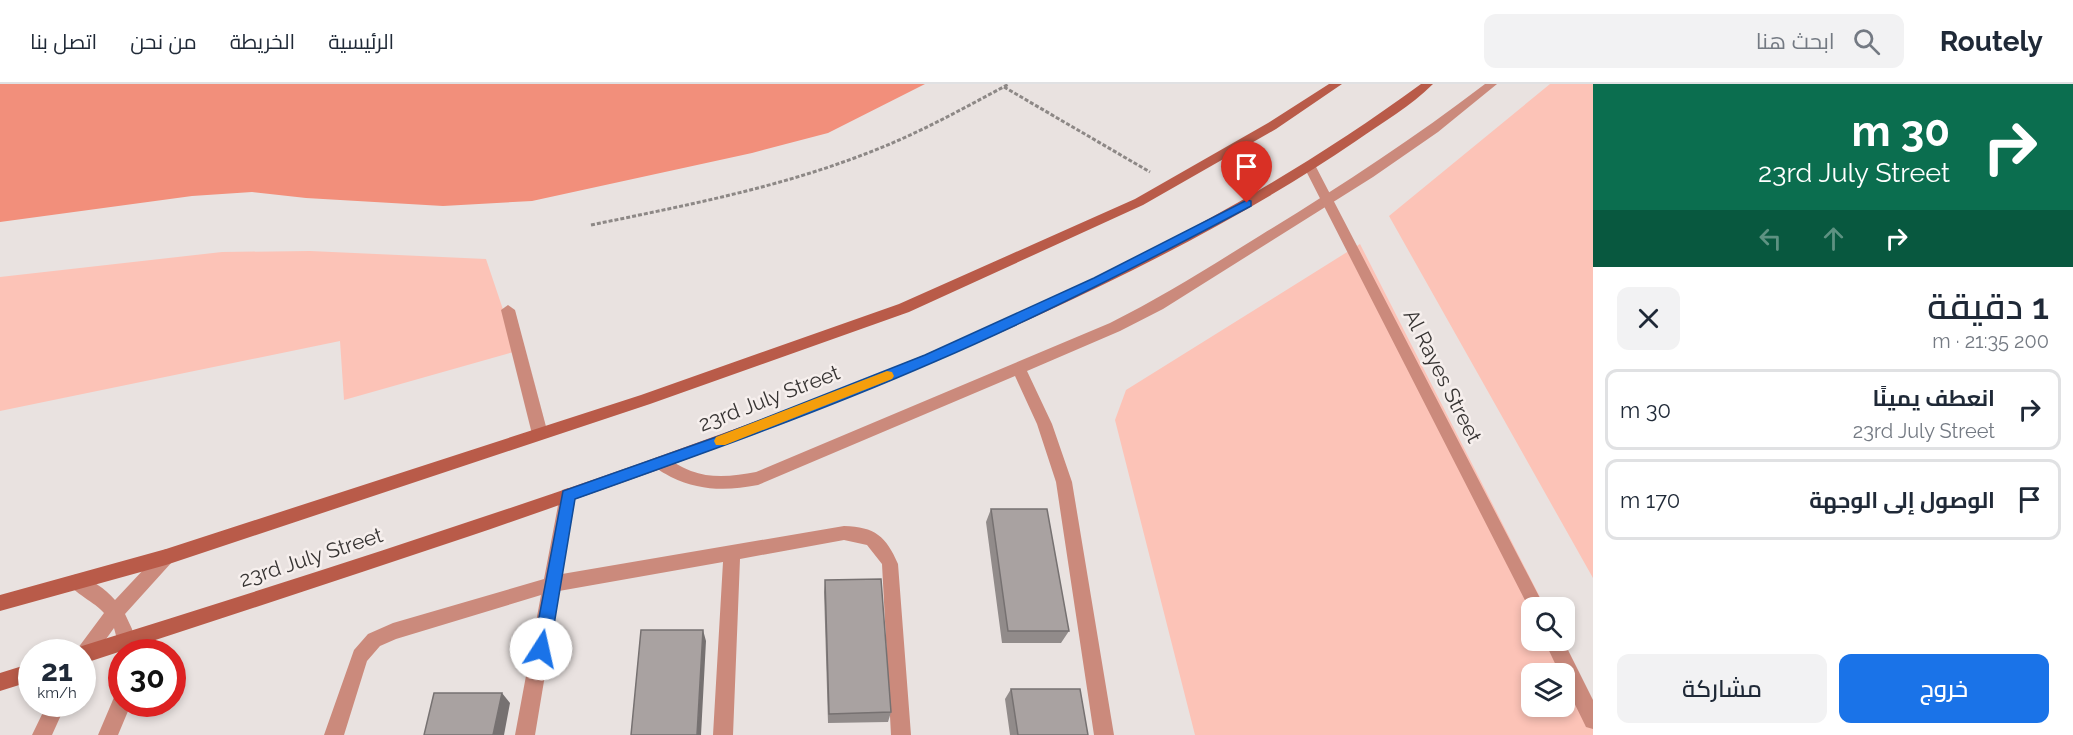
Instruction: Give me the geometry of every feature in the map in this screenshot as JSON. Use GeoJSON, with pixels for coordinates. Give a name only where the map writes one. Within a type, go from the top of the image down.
{"type":"FeatureCollection","features":[{"type":"Feature","properties":{"kind":"main road","name":"23rd July Street"},"geometry":{"type":"LineString","coordinates":[[0,603],[166,557],[540,434],[800,346],[904,308],[1003,266],[1139,202],[1272,126],[1337,84]]}},
{"type":"Feature","properties":{"kind":"main road","name":"23rd July Street"},"geometry":{"type":"LineString","coordinates":[[151,639],[661,463],[852,390],[1044,307],[1196,231],[1268,192],[1392,112],[1428,84]]}},
{"type":"Feature","properties":{"kind":"main road"},"geometry":{"type":"LineString","coordinates":[[0,682],[18,676]]}},
{"type":"Feature","properties":{"kind":"street"},"geometry":{"type":"LineString","coordinates":[[661,463],[682,476],[707,483],[732,483],[758,478],[1114,327],[1158,304],[1403,152],[1492,84]]}},
{"type":"Feature","properties":{"kind":"street","name":"Al Rayes Street"},"geometry":{"type":"LineString","coordinates":[[1309,165],[1530,597]]}},
{"type":"Feature","properties":{"kind":"street"},"geometry":{"type":"LineString","coordinates":[[508,310],[540,434]]}},
{"type":"Feature","properties":{"kind":"street"},"geometry":{"type":"LineString","coordinates":[[1018,368],[1036,399],[1054,444],[1064,482],[1104,735]]}},
{"type":"Feature","properties":{"kind":"street"},"geometry":{"type":"LineString","coordinates":[[525,735],[568,495]]}},
{"type":"Feature","properties":{"kind":"street"},"geometry":{"type":"LineString","coordinates":[[334,735],[360,656],[374,640],[393,631],[553,584],[844,533],[861,533],[872,539],[884,549],[890,564],[901,735]]}},
{"type":"Feature","properties":{"kind":"street"},"geometry":{"type":"LineString","coordinates":[[723,735],[732,551]]}},
{"type":"Feature","properties":{"kind":"street"},"geometry":{"type":"LineString","coordinates":[[95,639],[115,612],[166,557]]}},
{"type":"Feature","properties":{"kind":"street"},"geometry":{"type":"LineString","coordinates":[[77,582],[93,590],[115,612],[125,639]]}},
{"type":"Feature","properties":{"kind":"street"},"geometry":{"type":"LineString","coordinates":[[1558,651],[1593,720]]}},
{"type":"Feature","properties":{"kind":"street"},"geometry":{"type":"LineString","coordinates":[[42,735],[51,717]]}},
{"type":"Feature","properties":{"kind":"street"},"geometry":{"type":"LineString","coordinates":[[108,735],[116,717]]}},
{"type":"Feature","properties":{"kind":"path"},"geometry":{"type":"LineString","coordinates":[[591,225],[711,201],[818,171],[903,139],[1009,84]]}},
{"type":"Feature","properties":{"kind":"path"},"geometry":{"type":"LineString","coordinates":[[1004,87],[1171,184]]}},
{"type":"Feature","properties":{"kind":"shaded area"},"geometry":{"type":"Polygon","coordinates":[[[0,84],[925,84],[828,133],[752,153],[532,201],[443,206],[306,198],[252,192],[192,196],[0,222],[0,84]]]}},
{"type":"Feature","properties":{"kind":"shaded area"},"geometry":{"type":"Polygon","coordinates":[[[1550,84],[1593,84],[1593,578],[1389,216],[1550,84]]]}},
{"type":"Feature","properties":{"kind":"shaded area"},"geometry":{"type":"Polygon","coordinates":[[[1360,244],[1540,597],[1521,597],[1521,651],[1566,651],[1572,663],[1521,663],[1521,717],[1575,717],[1575,668],[1593,703],[1593,735],[1195,735],[1115,420],[1126,390],[1360,244]]]}},
{"type":"Feature","properties":{"kind":"shaded area"},"geometry":{"type":"Polygon","coordinates":[[[310,251],[486,259],[517,351],[344,400],[340,341],[0,411],[0,277],[222,252],[310,251]]]}},
{"type":"Feature","properties":{"kind":"building"},"geometry":{"type":"Polygon","coordinates":[[[991,509],[1047,509],[1069,631],[1008,631],[991,509]]]}},
{"type":"Feature","properties":{"kind":"building"},"geometry":{"type":"Polygon","coordinates":[[[881,579],[891,712],[829,714],[825,580],[881,579]]]}},
{"type":"Feature","properties":{"kind":"building"},"geometry":{"type":"Polygon","coordinates":[[[641,630],[703,630],[697,735],[631,735],[641,630]]]}},
{"type":"Feature","properties":{"kind":"building"},"geometry":{"type":"Polygon","coordinates":[[[1011,689],[1080,689],[1088,735],[1018,735],[1011,689]]]}},
{"type":"Feature","properties":{"kind":"building"},"geometry":{"type":"Polygon","coordinates":[[[434,693],[502,693],[493,735],[424,735],[434,693]]]}},
{"type":"Feature","properties":{"kind":"slow traffic"},"geometry":{"type":"LineString","coordinates":[[721,441],[887,376]]}},
{"type":"Feature","properties":{"kind":"route"},"geometry":{"type":"LineString","coordinates":[[541,649],[568,495],[727,439],[930,358],[1098,281],[1186,237],[1247,203]]}}]}
